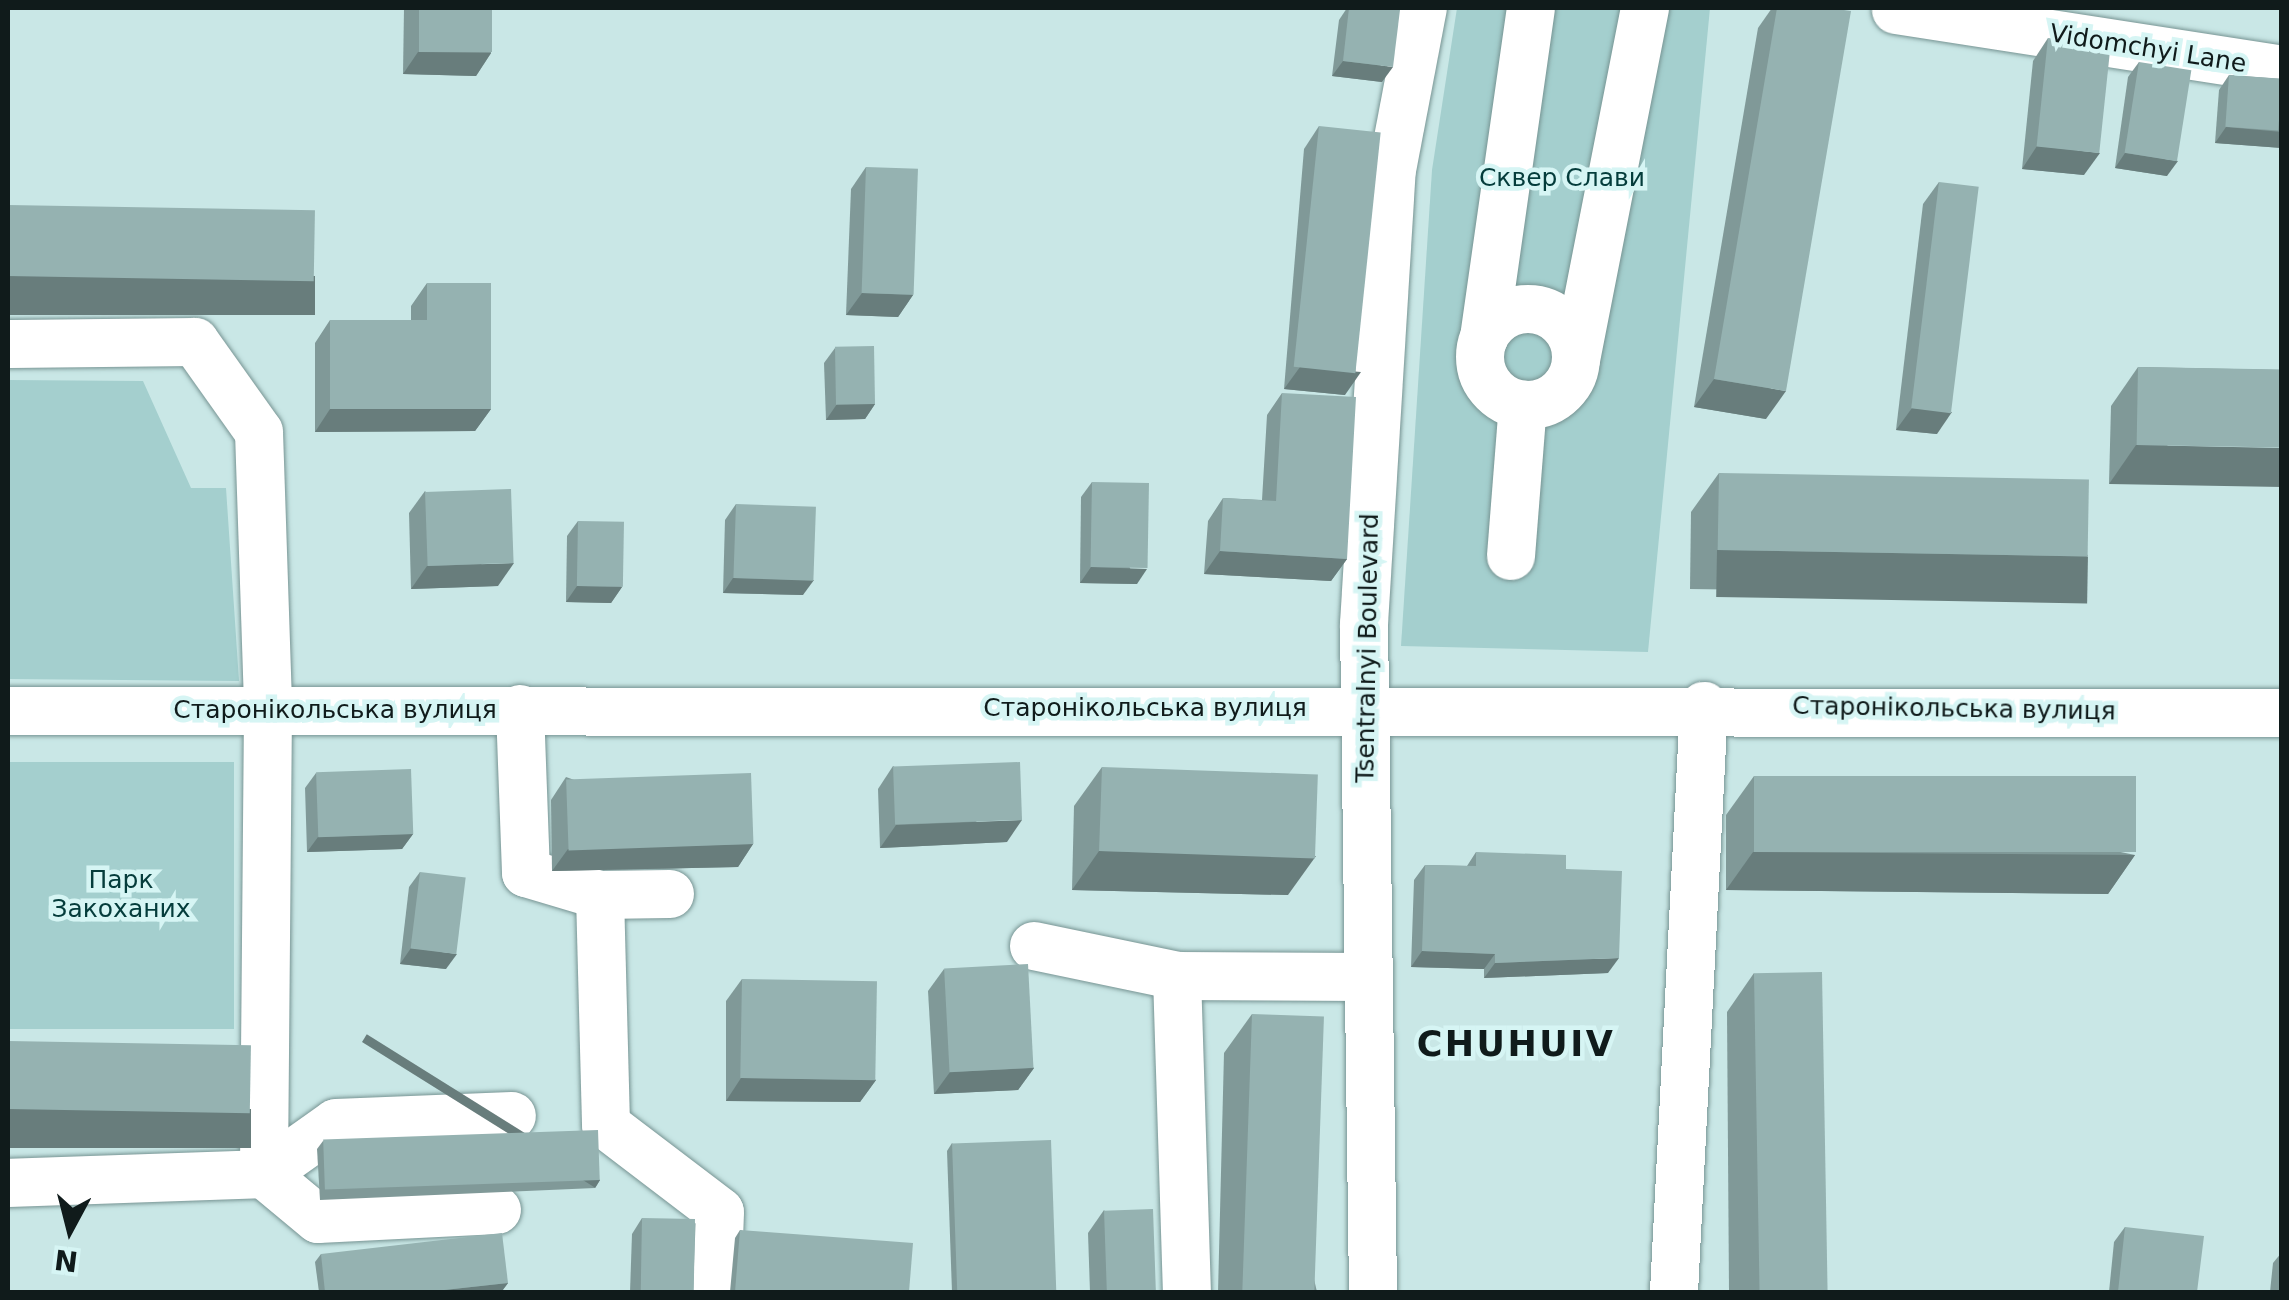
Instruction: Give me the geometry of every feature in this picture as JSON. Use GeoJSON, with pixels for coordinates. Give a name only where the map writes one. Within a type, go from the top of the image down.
{"type":"FeatureCollection","features":[{"type":"Feature","properties":{"kind":"street","name":"Tsentralnyi Boulevard"},"geometry":{"type":"LineString","coordinates":[[1374,1292],[1365,976],[1364,708],[1392,170],[1423,8]]}},
{"type":"Feature","properties":{"kind":"street"},"geometry":{"type":"LineString","coordinates":[[1531,8],[1484,338],[1489,386],[1523,404],[1563,390],[1576,360],[1645,8]]}},
{"type":"Feature","properties":{"kind":"street","name":"Vidomchyi Lane"},"geometry":{"type":"LineString","coordinates":[[1896,10],[2282,70]]}},
{"type":"Feature","properties":{"kind":"street"},"geometry":{"type":"LineString","coordinates":[[1484,338],[1506,314],[1540,310],[1567,328],[1576,360]]}},
{"type":"Feature","properties":{"kind":"street"},"geometry":{"type":"LineString","coordinates":[[8,344],[194,342],[259,432],[268,710],[264,1174]]}},
{"type":"Feature","properties":{"kind":"street"},"geometry":{"type":"LineString","coordinates":[[1511,556],[1523,404]]}},
{"type":"Feature","properties":{"kind":"street","name":"Старонікольська вулиця"},"geometry":{"type":"LineString","coordinates":[[8,711],[1704,706],[2282,713]]}},
{"type":"Feature","properties":{"kind":"street"},"geometry":{"type":"LineString","coordinates":[[1674,1292],[1704,706]]}},
{"type":"Feature","properties":{"kind":"street"},"geometry":{"type":"LineString","coordinates":[[520,710],[526,873],[600,895],[670,894]]}},
{"type":"Feature","properties":{"kind":"street"},"geometry":{"type":"LineString","coordinates":[[600,895],[606,1125],[720,1212],[717,1292]]}},
{"type":"Feature","properties":{"kind":"street"},"geometry":{"type":"LineString","coordinates":[[1034,946],[1176,976],[1365,976]]}},
{"type":"Feature","properties":{"kind":"street"},"geometry":{"type":"LineString","coordinates":[[1176,976],[1187,1292]]}},
{"type":"Feature","properties":{"kind":"street"},"geometry":{"type":"LineString","coordinates":[[8,1183],[264,1174],[336,1124],[512,1116]]}},
{"type":"Feature","properties":{"kind":"street"},"geometry":{"type":"LineString","coordinates":[[264,1174],[318,1219],[497,1210]]}},
{"type":"Feature","properties":{"kind":"green space","name":"Сквер Слави"},"geometry":{"type":"Polygon","coordinates":[[[1457,8],[1710,8],[1648,652],[1401,646],[1432,170],[1457,8]]]}},
{"type":"Feature","properties":{"kind":"green space"},"geometry":{"type":"Polygon","coordinates":[[[8,380],[143,381],[191,488],[226,488],[239,681],[8,679],[8,380]]]}},
{"type":"Feature","properties":{"kind":"green space","name":"Парк Закоханих"},"geometry":{"type":"Polygon","coordinates":[[[8,762],[234,762],[234,1029],[8,1029],[8,762]]]}},
{"type":"Feature","properties":{"kind":"building"},"geometry":{"type":"Polygon","coordinates":[[[419,8],[492,8],[492,52],[419,52],[419,8]]]}},
{"type":"Feature","properties":{"kind":"building"},"geometry":{"type":"Polygon","coordinates":[[[1349,8],[1400,10],[1393,67],[1343,61],[1349,8]]]}},
{"type":"Feature","properties":{"kind":"building"},"geometry":{"type":"Polygon","coordinates":[[[1777,8],[1851,11],[1786,391],[1714,379],[1777,8]]]}},
{"type":"Feature","properties":{"kind":"building"},"geometry":{"type":"Polygon","coordinates":[[[2048,38],[2111,45],[2099,153],[2037,146],[2048,38]]]}},
{"type":"Feature","properties":{"kind":"building"},"geometry":{"type":"Polygon","coordinates":[[[2139,62],[2191,70],[2177,161],[2125,153],[2139,62]]]}},
{"type":"Feature","properties":{"kind":"building"},"geometry":{"type":"Polygon","coordinates":[[[2229,75],[2282,79],[2278,131],[2225,127],[2229,75]]]}},
{"type":"Feature","properties":{"kind":"building"},"geometry":{"type":"Polygon","coordinates":[[[1319,126],[1381,132],[1355,373],[1294,367],[1319,126]]]}},
{"type":"Feature","properties":{"kind":"building"},"geometry":{"type":"Polygon","coordinates":[[[866,167],[918,169],[914,295],[862,293],[866,167]]]}},
{"type":"Feature","properties":{"kind":"building"},"geometry":{"type":"Polygon","coordinates":[[[1939,182],[1979,187],[1951,413],[1911,408],[1939,182]]]}},
{"type":"Feature","properties":{"kind":"building"},"geometry":{"type":"Polygon","coordinates":[[[8,205],[315,210],[314,281],[8,276],[8,205]]]}},
{"type":"Feature","properties":{"kind":"building"},"geometry":{"type":"Polygon","coordinates":[[[427,283],[491,283],[491,409],[330,409],[330,320],[427,320],[427,283]]]}},
{"type":"Feature","properties":{"kind":"building"},"geometry":{"type":"Polygon","coordinates":[[[874,346],[875,404],[836,405],[835,347],[874,346]]]}},
{"type":"Feature","properties":{"kind":"building"},"geometry":{"type":"Polygon","coordinates":[[[2138,367],[2282,370],[2281,448],[2137,445],[2138,367]]]}},
{"type":"Feature","properties":{"kind":"building"},"geometry":{"type":"Polygon","coordinates":[[[1282,393],[1356,397],[1347,559],[1220,551],[1223,498],[1276,501],[1282,393]]]}},
{"type":"Feature","properties":{"kind":"building"},"geometry":{"type":"Polygon","coordinates":[[[1719,473],[2089,479],[2088,556],[1718,550],[1719,473]]]}},
{"type":"Feature","properties":{"kind":"building"},"geometry":{"type":"Polygon","coordinates":[[[1092,482],[1149,483],[1148,568],[1091,567],[1092,482]]]}},
{"type":"Feature","properties":{"kind":"building"},"geometry":{"type":"Polygon","coordinates":[[[511,489],[514,563],[428,566],[425,492],[511,489]]]}},
{"type":"Feature","properties":{"kind":"building"},"geometry":{"type":"Polygon","coordinates":[[[736,504],[816,507],[813,581],[733,578],[736,504]]]}},
{"type":"Feature","properties":{"kind":"building"},"geometry":{"type":"Polygon","coordinates":[[[578,521],[624,522],[623,587],[577,586],[578,521]]]}},
{"type":"Feature","properties":{"kind":"building"},"geometry":{"type":"Polygon","coordinates":[[[1020,762],[1022,820],[895,824],[893,766],[1020,762]]]}},
{"type":"Feature","properties":{"kind":"building"},"geometry":{"type":"Polygon","coordinates":[[[1102,767],[1318,775],[1315,858],[1099,851],[1102,767]]]}},
{"type":"Feature","properties":{"kind":"building"},"geometry":{"type":"Polygon","coordinates":[[[411,769],[413,834],[318,837],[316,772],[411,769]]]}},
{"type":"Feature","properties":{"kind":"building"},"geometry":{"type":"Polygon","coordinates":[[[751,773],[753,844],[569,850],[566,779],[751,773]]]}},
{"type":"Feature","properties":{"kind":"building"},"geometry":{"type":"Polygon","coordinates":[[[1754,776],[2136,776],[2136,852],[1754,852],[1754,776]]]}},
{"type":"Feature","properties":{"kind":"building"},"geometry":{"type":"Polygon","coordinates":[[[1476,852],[1566,855],[1566,869],[1622,871],[1619,958],[1495,963],[1495,954],[1422,951],[1425,865],[1476,866],[1476,852]]]}},
{"type":"Feature","properties":{"kind":"building"},"geometry":{"type":"Polygon","coordinates":[[[420,872],[466,878],[456,954],[411,948],[420,872]]]}},
{"type":"Feature","properties":{"kind":"building"},"geometry":{"type":"Polygon","coordinates":[[[1028,964],[1033,1068],[950,1072],[944,968],[1028,964]]]}},
{"type":"Feature","properties":{"kind":"building"},"geometry":{"type":"Polygon","coordinates":[[[1822,972],[1828,1292],[1760,1292],[1754,973],[1822,972]]]}},
{"type":"Feature","properties":{"kind":"building"},"geometry":{"type":"Polygon","coordinates":[[[742,979],[877,981],[875,1080],[740,1078],[742,979]]]}},
{"type":"Feature","properties":{"kind":"building"},"geometry":{"type":"Polygon","coordinates":[[[1252,1014],[1324,1017],[1314,1292],[1242,1292],[1252,1014]]]}},
{"type":"Feature","properties":{"kind":"building"},"geometry":{"type":"Polygon","coordinates":[[[8,1041],[251,1045],[250,1113],[8,1109],[8,1041]]]}},
{"type":"Feature","properties":{"kind":"building"},"geometry":{"type":"Polygon","coordinates":[[[598,1130],[600,1180],[325,1190],[323,1140],[598,1130]]]}},
{"type":"Feature","properties":{"kind":"building"},"geometry":{"type":"Polygon","coordinates":[[[1051,1140],[1056,1292],[957,1292],[952,1143],[1051,1140]]]}},
{"type":"Feature","properties":{"kind":"building"},"geometry":{"type":"Polygon","coordinates":[[[1153,1209],[1156,1292],[1107,1292],[1104,1211],[1153,1209]]]}},
{"type":"Feature","properties":{"kind":"building"},"geometry":{"type":"Polygon","coordinates":[[[642,1218],[695,1219],[694,1292],[641,1292],[642,1218]]]}},
{"type":"Feature","properties":{"kind":"building"},"geometry":{"type":"Polygon","coordinates":[[[2125,1227],[2204,1236],[2197,1292],[2118,1292],[2125,1227]]]}},
{"type":"Feature","properties":{"kind":"building"},"geometry":{"type":"Polygon","coordinates":[[[740,1230],[913,1243],[909,1292],[735,1292],[740,1230]]]}},
{"type":"Feature","properties":{"kind":"building"},"geometry":{"type":"Polygon","coordinates":[[[502,1233],[508,1283],[426,1292],[325,1292],[321,1254],[502,1233]]]}},
{"type":"Feature","properties":{"kind":"district","name":"CHUHUIV"},"geometry":{"type":"Point","coordinates":[1516,1044]}}]}
